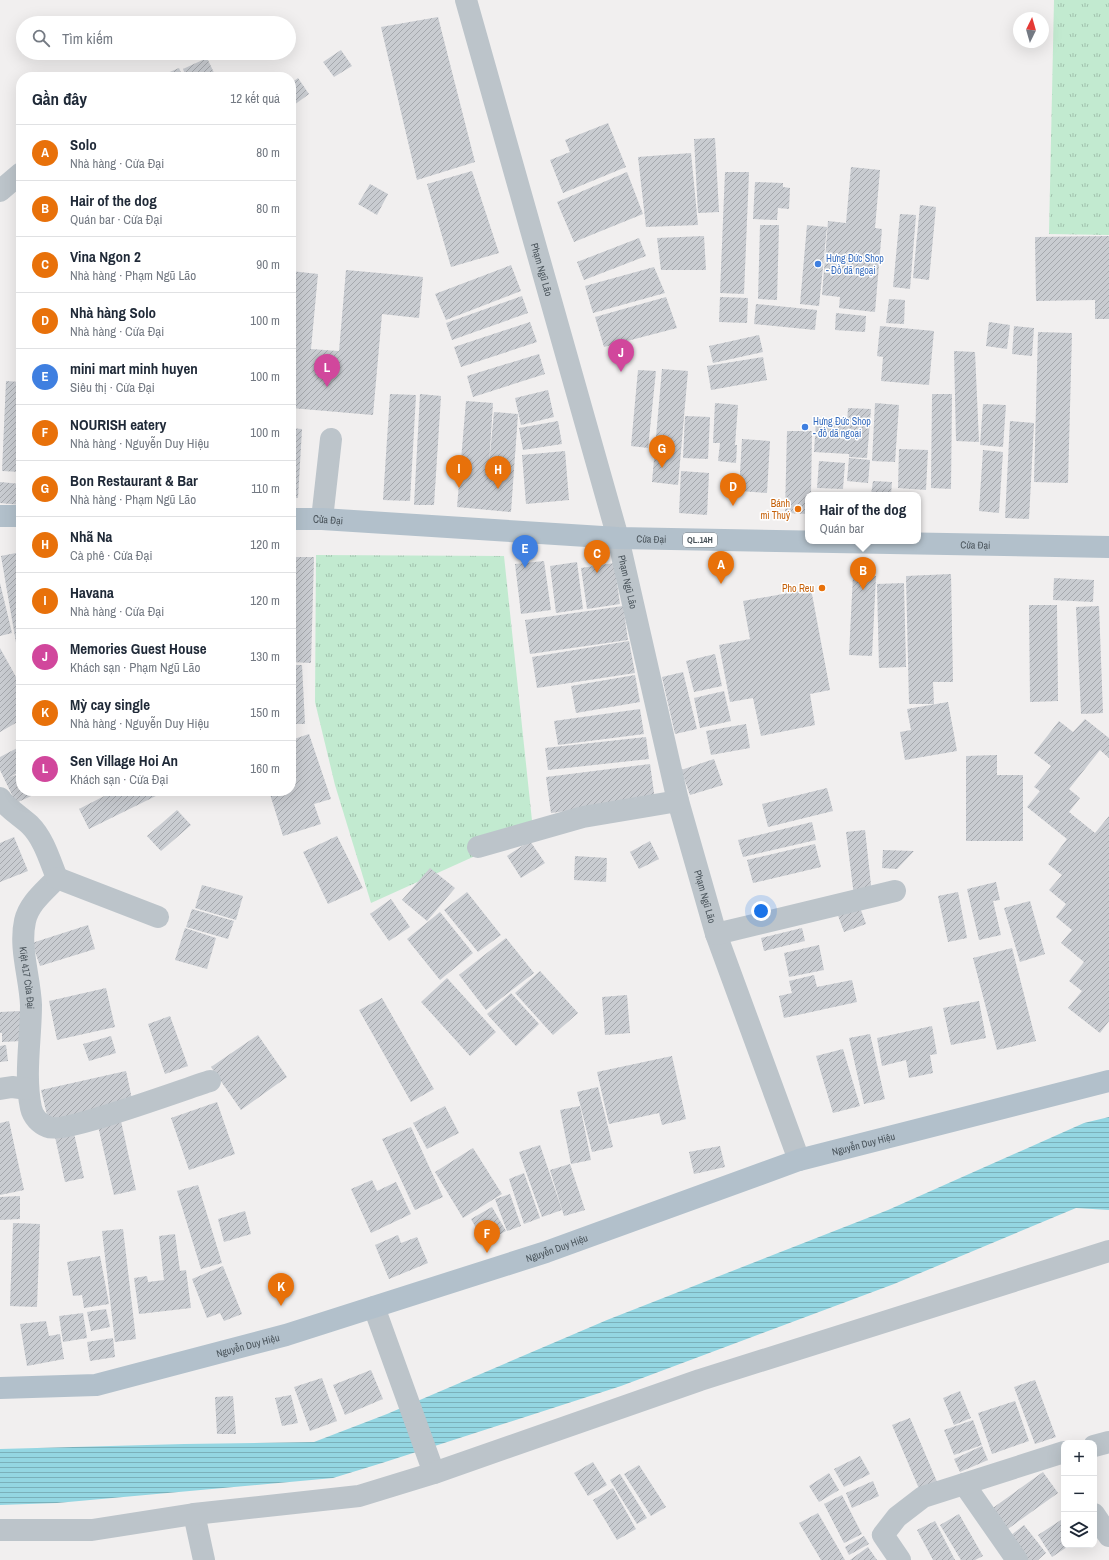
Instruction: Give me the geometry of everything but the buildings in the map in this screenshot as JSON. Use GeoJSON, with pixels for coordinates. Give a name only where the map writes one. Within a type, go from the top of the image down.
{"type":"FeatureCollection","features":[{"type":"Feature","properties":{"kind":"main road"},"geometry":{"type":"LineString","coordinates":[[0,516],[16,516]]}},
{"type":"Feature","properties":{"kind":"main road","name":"Cửa Đại"},"geometry":{"type":"LineString","coordinates":[[296,519],[322,519],[618,538],[805,541]]}},
{"type":"Feature","properties":{"kind":"main road","name":"Cửa Đại"},"geometry":{"type":"LineString","coordinates":[[921,543],[1109,546]]}},
{"type":"Feature","properties":{"kind":"main road","name":"Nguyễn Duy Hiệu"},"geometry":{"type":"LineString","coordinates":[[0,1388],[96,1385],[286,1335],[546,1252],[799,1160],[1109,1081]]}},
{"type":"Feature","properties":{"kind":"street","name":"Phạm Ngũ Lão"},"geometry":{"type":"LineString","coordinates":[[466,0],[618,538],[678,800],[716,934],[799,1160]]}},
{"type":"Feature","properties":{"kind":"street"},"geometry":{"type":"LineString","coordinates":[[0,191],[16,177]]}},
{"type":"Feature","properties":{"kind":"street"},"geometry":{"type":"LineString","coordinates":[[322,519],[331,439]]}},
{"type":"Feature","properties":{"kind":"street"},"geometry":{"type":"LineString","coordinates":[[0,798],[30,826],[39,837],[57,878],[158,918]]}},
{"type":"Feature","properties":{"kind":"street"},"geometry":{"type":"LineString","coordinates":[[478,847],[583,817],[678,800]]}},
{"type":"Feature","properties":{"kind":"street","name":"Kiệt 417 Cửa Đại"},"geometry":{"type":"LineString","coordinates":[[57,878],[29,908],[25,922],[24,938],[31,1004],[28,1089],[31,1110],[38,1121],[50,1128],[66,1127],[210,1081]]}},
{"type":"Feature","properties":{"kind":"street"},"geometry":{"type":"LineString","coordinates":[[716,934],[895,891]]}},
{"type":"Feature","properties":{"kind":"street"},"geometry":{"type":"LineString","coordinates":[[0,1089],[12,1087],[28,1089]]}},
{"type":"Feature","properties":{"kind":"street"},"geometry":{"type":"LineString","coordinates":[[0,1530],[92,1530],[194,1514],[359,1496],[434,1473],[700,1380],[1109,1251]]}},
{"type":"Feature","properties":{"kind":"street"},"geometry":{"type":"LineString","coordinates":[[374,1307],[434,1473]]}},
{"type":"Feature","properties":{"kind":"street"},"geometry":{"type":"LineString","coordinates":[[1097,1445],[1109,1442]]}},
{"type":"Feature","properties":{"kind":"street"},"geometry":{"type":"LineString","coordinates":[[900,1560],[884,1535],[897,1517],[923,1497],[964,1484],[1060,1460]]}},
{"type":"Feature","properties":{"kind":"street"},"geometry":{"type":"LineString","coordinates":[[964,1484],[1017,1560]]}},
{"type":"Feature","properties":{"kind":"street"},"geometry":{"type":"LineString","coordinates":[[194,1514],[204,1560]]}},
{"type":"Feature","properties":{"kind":"street"},"geometry":{"type":"LineString","coordinates":[[1097,1518],[1109,1536]]}},
{"type":"Feature","properties":{"kind":"green space"},"geometry":{"type":"Polygon","coordinates":[[[1054,0],[1109,0],[1109,235],[1049,234],[1054,0]]]}},
{"type":"Feature","properties":{"kind":"green space"},"geometry":{"type":"Polygon","coordinates":[[[316,555],[504,556],[533,830],[371,903],[335,785],[315,702],[316,555]]]}},
{"type":"Feature","properties":{"kind":"water"},"geometry":{"type":"Polygon","coordinates":[[[1109,1117],[1109,1210],[1076,1208],[894,1284],[621,1386],[333,1478],[57,1503],[0,1505],[0,1449],[314,1442],[387,1414],[607,1320],[888,1210],[1084,1123],[1109,1117]]]}},
{"type":"Feature","properties":{"kind":"place","name":"Hưng Đức Shop - Đồ dã ngoại"},"geometry":{"type":"Point","coordinates":[818,264]}},
{"type":"Feature","properties":{"kind":"place","name":"Memories Guest House"},"geometry":{"type":"Point","coordinates":[621,372]}},
{"type":"Feature","properties":{"kind":"place","name":"Sen Village Hoi An"},"geometry":{"type":"Point","coordinates":[327,387]}},
{"type":"Feature","properties":{"kind":"place","name":"Hưng Đức Shop - đồ dã ngoại"},"geometry":{"type":"Point","coordinates":[805,427]}},
{"type":"Feature","properties":{"kind":"place","name":"Bon Restaurant & Bar"},"geometry":{"type":"Point","coordinates":[662,468]}},
{"type":"Feature","properties":{"kind":"place","name":"Havana"},"geometry":{"type":"Point","coordinates":[459,488]}},
{"type":"Feature","properties":{"kind":"place","name":"Nhã Na"},"geometry":{"type":"Point","coordinates":[498,489]}},
{"type":"Feature","properties":{"kind":"place","name":"Nhà hàng Solo"},"geometry":{"type":"Point","coordinates":[733,506]}},
{"type":"Feature","properties":{"kind":"place","name":"Bánh mì Thuý"},"geometry":{"type":"Point","coordinates":[798,509]}},
{"type":"Feature","properties":{"kind":"place","name":"mini mart minh huyen"},"geometry":{"type":"Point","coordinates":[525,568]}},
{"type":"Feature","properties":{"kind":"place","name":"Vina Ngon 2"},"geometry":{"type":"Point","coordinates":[597,573]}},
{"type":"Feature","properties":{"kind":"place","name":"Solo"},"geometry":{"type":"Point","coordinates":[721,584]}},
{"type":"Feature","properties":{"kind":"place","name":"Pho Reu"},"geometry":{"type":"Point","coordinates":[822,588]}},
{"type":"Feature","properties":{"kind":"place","name":"Hair of the dog"},"geometry":{"type":"Point","coordinates":[863,590]}},
{"type":"Feature","properties":{"kind":"place","name":"NOURISH eatery"},"geometry":{"type":"Point","coordinates":[487,1253]}},
{"type":"Feature","properties":{"kind":"place","name":"Mỳ cay single"},"geometry":{"type":"Point","coordinates":[281,1306]}}]}
